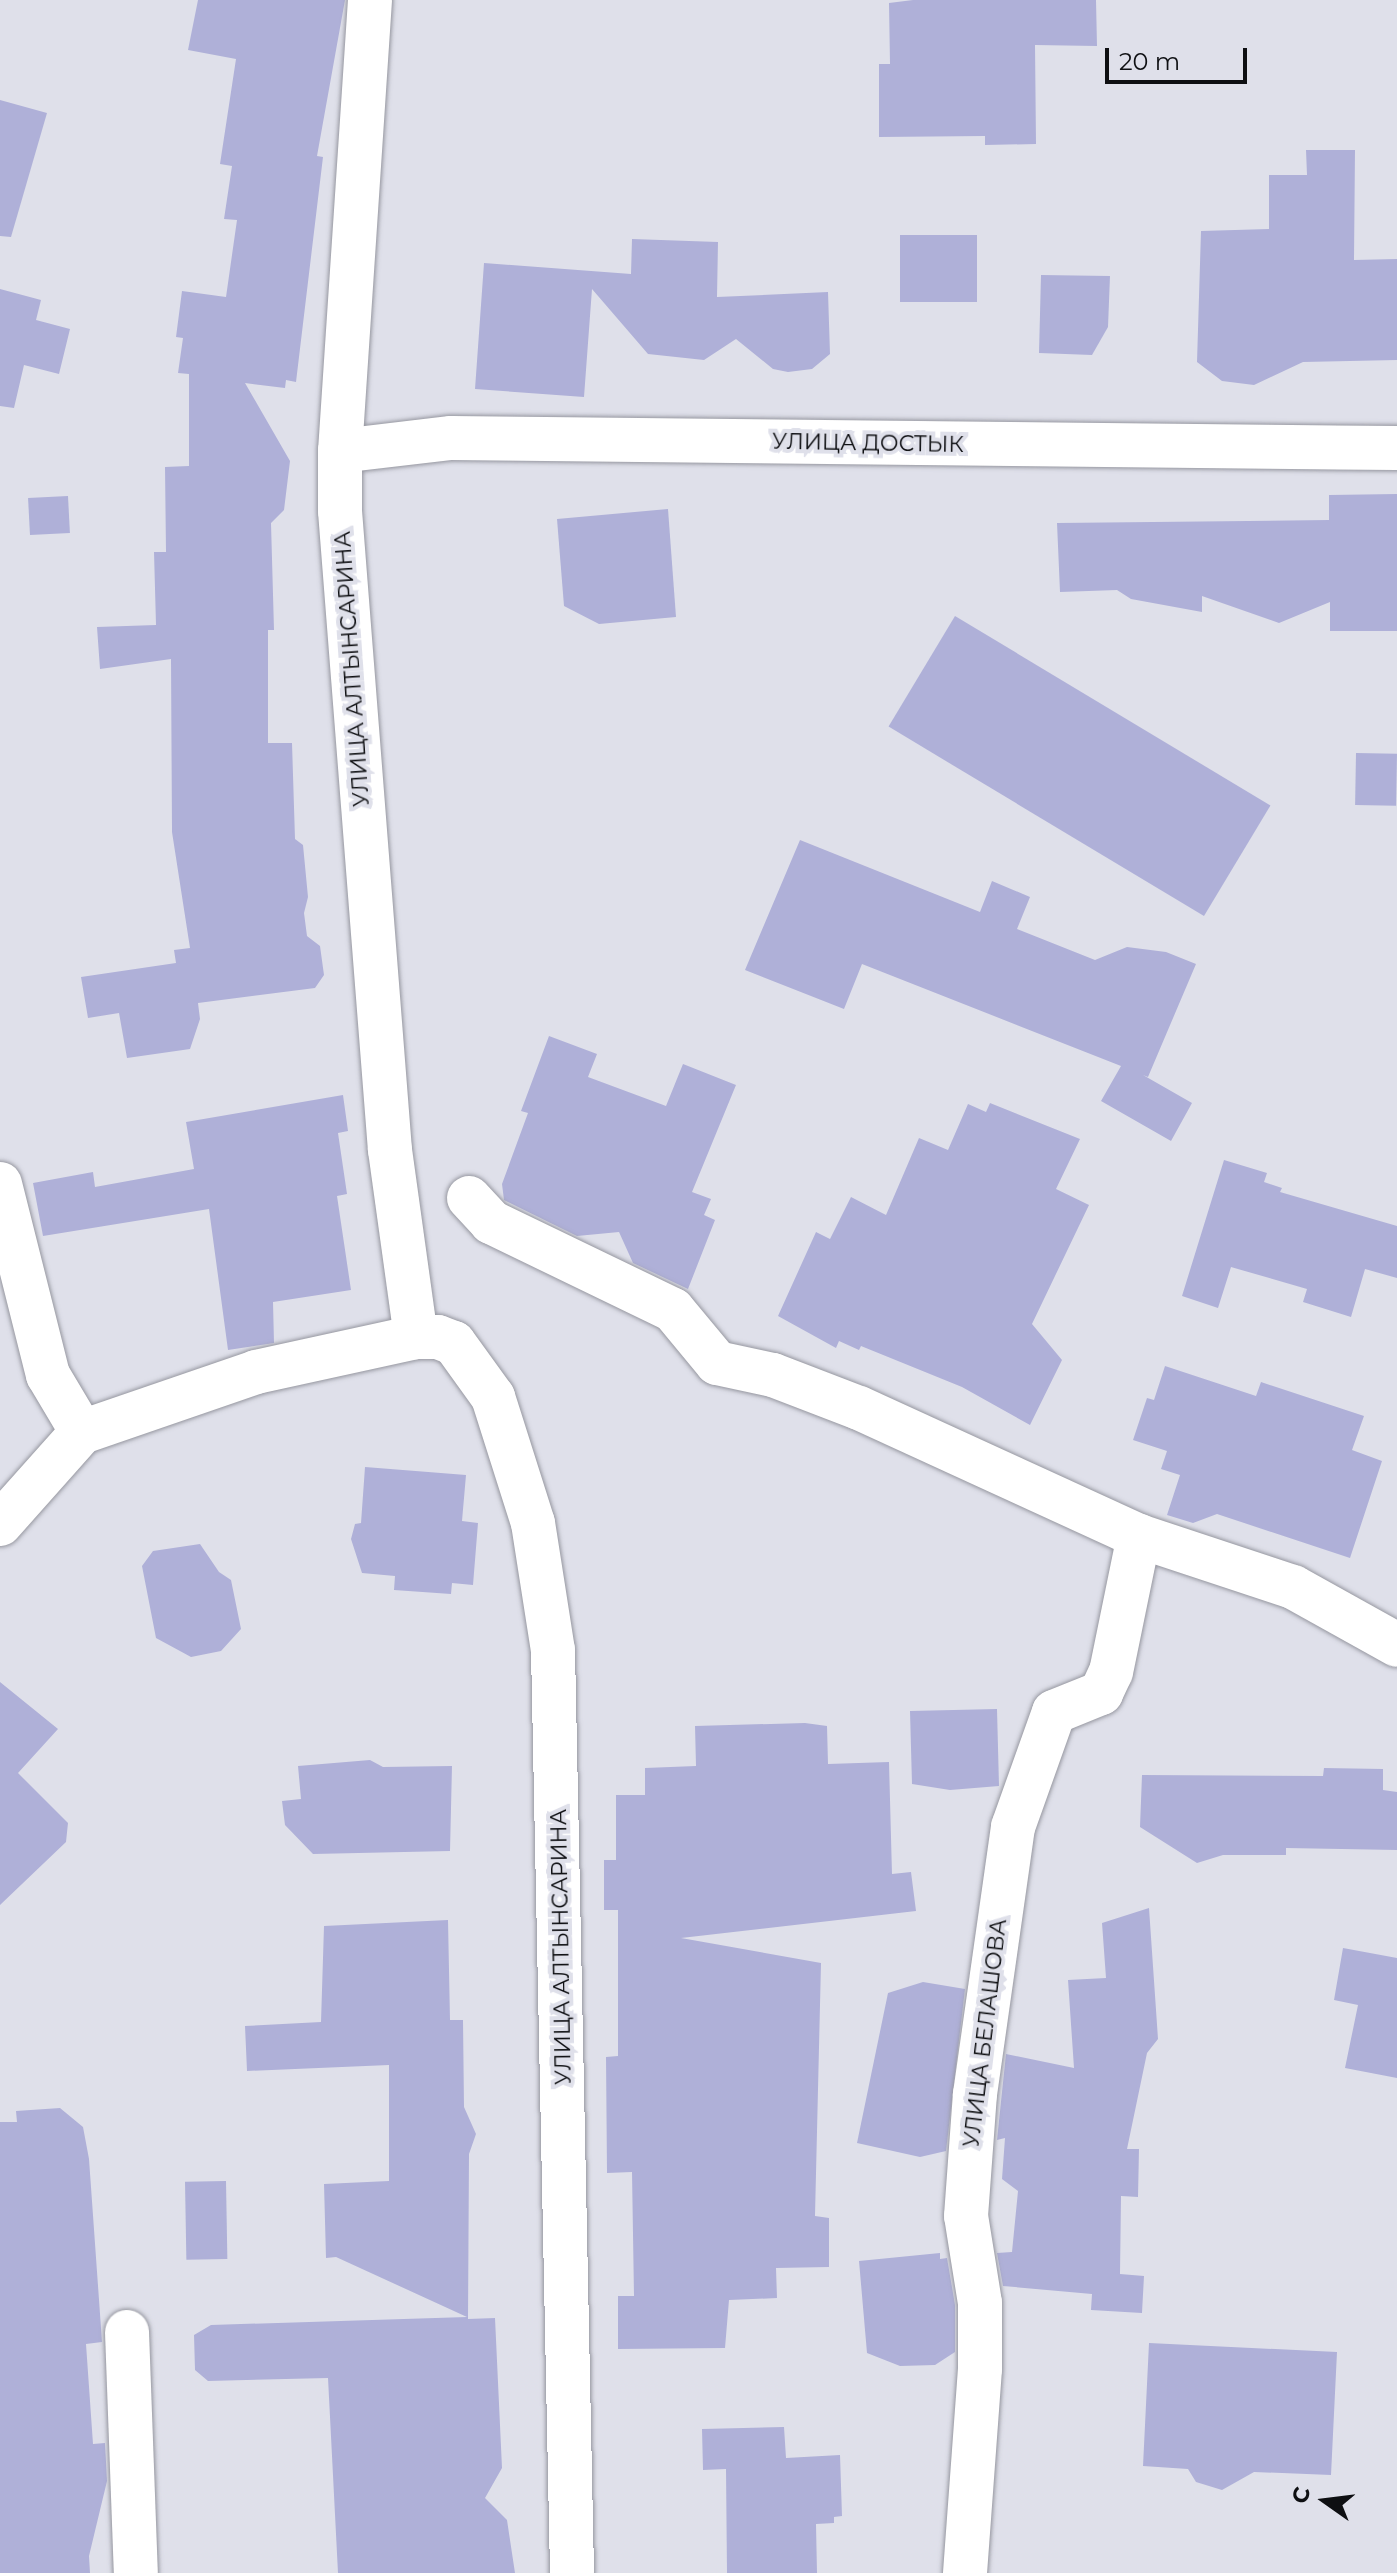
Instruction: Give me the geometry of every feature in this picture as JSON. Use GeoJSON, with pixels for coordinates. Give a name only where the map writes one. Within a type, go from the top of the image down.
{"type":"FeatureCollection","features":[{"type":"Feature","properties":{"kind":"street","name":"УЛИЦА АЛТЫНСАРИНА"},"geometry":{"type":"LineString","coordinates":[[370,0],[340,451],[348,633],[390,1150],[435,1340],[493,1397],[516,1460],[533,1523],[553,1650],[572,2573]]}},
{"type":"Feature","properties":{"kind":"street","name":"УЛИЦА ДОСТЫК"},"geometry":{"type":"LineString","coordinates":[[340,451],[451,438],[1397,448]]}},
{"type":"Feature","properties":{"kind":"street"},"geometry":{"type":"LineString","coordinates":[[0,1184],[48,1375],[82,1432]]}},
{"type":"Feature","properties":{"kind":"street"},"geometry":{"type":"LineString","coordinates":[[469,1198],[491,1222],[673,1310],[717,1363],[773,1375],[859,1408],[1139,1536],[1293,1587],[1397,1645]]}},
{"type":"Feature","properties":{"kind":"street"},"geometry":{"type":"LineString","coordinates":[[0,1524],[82,1432],[256,1372],[435,1340]]}},
{"type":"Feature","properties":{"kind":"street","name":"УЛИЦА БЕЛАШОВА"},"geometry":{"type":"LineString","coordinates":[[965,2573],[980,2369],[980,2303],[966,2216],[975,2094],[1013,1827],[1054,1712],[1101,1693],[1111,1672],[1139,1536]]}},
{"type":"Feature","properties":{"kind":"street"},"geometry":{"type":"LineString","coordinates":[[127,2332],[136,2573]]}},
{"type":"Feature","properties":{"kind":"building"},"geometry":{"type":"Polygon","coordinates":[[[198,0],[345,0],[317,156],[323,157],[296,382],[286,380],[285,388],[245,383],[290,461],[284,510],[271,523],[274,630],[268,630],[268,743],[292,743],[295,839],[303,845],[308,897],[304,913],[307,936],[320,946],[324,975],[315,988],[198,1003],[200,1019],[190,1049],[127,1058],[119,1013],[88,1018],[81,977],[176,963],[174,950],[190,948],[172,832],[171,659],[100,669],[97,627],[156,625],[154,552],[166,552],[165,467],[189,466],[189,374],[178,373],[183,338],[176,337],[182,291],[226,297],[237,220],[224,219],[232,166],[220,164],[236,59],[188,50],[198,0]]]}},
{"type":"Feature","properties":{"kind":"building"},"geometry":{"type":"Polygon","coordinates":[[[913,0],[1096,0],[1097,46],[1035,45],[1036,144],[985,145],[985,136],[879,137],[879,64],[890,64],[889,3],[913,0]]]}},
{"type":"Feature","properties":{"kind":"building"},"geometry":{"type":"Polygon","coordinates":[[[0,100],[47,113],[11,237],[0,236],[0,100]]]}},
{"type":"Feature","properties":{"kind":"building"},"geometry":{"type":"Polygon","coordinates":[[[1306,150],[1355,150],[1354,260],[1397,259],[1397,360],[1303,362],[1254,385],[1222,381],[1197,362],[1201,231],[1269,229],[1269,175],[1307,175],[1306,150]]]}},
{"type":"Feature","properties":{"kind":"building"},"geometry":{"type":"Polygon","coordinates":[[[900,235],[977,235],[977,302],[900,302],[900,235]]]}},
{"type":"Feature","properties":{"kind":"building"},"geometry":{"type":"Polygon","coordinates":[[[632,239],[718,242],[717,297],[828,292],[830,354],[812,369],[788,372],[773,369],[736,339],[704,360],[648,354],[592,289],[584,397],[475,389],[484,263],[631,274],[632,239]]]}},
{"type":"Feature","properties":{"kind":"building"},"geometry":{"type":"Polygon","coordinates":[[[1041,275],[1110,276],[1108,327],[1092,355],[1039,353],[1041,275]]]}},
{"type":"Feature","properties":{"kind":"building"},"geometry":{"type":"Polygon","coordinates":[[[0,289],[41,300],[36,320],[70,329],[59,374],[24,365],[14,408],[0,406],[0,289]]]}},
{"type":"Feature","properties":{"kind":"building"},"geometry":{"type":"Polygon","coordinates":[[[1397,494],[1397,631],[1330,631],[1330,602],[1279,623],[1202,596],[1202,612],[1131,599],[1117,590],[1060,592],[1057,523],[1329,520],[1329,495],[1397,494]]]}},
{"type":"Feature","properties":{"kind":"building"},"geometry":{"type":"Polygon","coordinates":[[[68,496],[70,533],[30,535],[28,498],[68,496]]]}},
{"type":"Feature","properties":{"kind":"building"},"geometry":{"type":"Polygon","coordinates":[[[668,509],[676,617],[599,624],[564,606],[557,519],[668,509]]]}},
{"type":"Feature","properties":{"kind":"building"},"geometry":{"type":"Polygon","coordinates":[[[955,616],[1270,806],[1204,916],[889,727],[955,616]]]}},
{"type":"Feature","properties":{"kind":"building"},"geometry":{"type":"Polygon","coordinates":[[[1356,753],[1397,754],[1396,806],[1355,805],[1356,753]]]}},
{"type":"Feature","properties":{"kind":"building"},"geometry":{"type":"Polygon","coordinates":[[[800,840],[980,912],[992,881],[1030,897],[1017,929],[1095,960],[1127,947],[1166,952],[1196,964],[1148,1077],[1143,1075],[1192,1103],[1171,1141],[1101,1101],[1121,1066],[862,964],[844,1009],[745,970],[800,840]]]}},
{"type":"Feature","properties":{"kind":"building"},"geometry":{"type":"Polygon","coordinates":[[[549,1036],[597,1054],[588,1077],[666,1106],[683,1064],[736,1085],[692,1192],[711,1199],[704,1215],[715,1220],[688,1289],[633,1263],[619,1232],[577,1236],[504,1200],[502,1184],[528,1113],[521,1111],[549,1036]]]}},
{"type":"Feature","properties":{"kind":"building"},"geometry":{"type":"Polygon","coordinates":[[[343,1095],[348,1131],[338,1133],[347,1194],[337,1196],[351,1290],[273,1302],[274,1343],[228,1350],[209,1209],[43,1236],[33,1183],[93,1172],[95,1187],[194,1169],[186,1122],[343,1095]]]}},
{"type":"Feature","properties":{"kind":"building"},"geometry":{"type":"Polygon","coordinates":[[[990,1103],[1080,1139],[1056,1189],[1089,1205],[1032,1324],[1062,1360],[1030,1425],[962,1387],[861,1346],[859,1350],[839,1341],[836,1348],[778,1316],[816,1232],[830,1239],[851,1197],[886,1215],[919,1138],[948,1150],[968,1104],[986,1112],[990,1103]]]}},
{"type":"Feature","properties":{"kind":"building"},"geometry":{"type":"Polygon","coordinates":[[[1224,1160],[1267,1173],[1264,1182],[1282,1188],[1280,1192],[1397,1226],[1397,1278],[1365,1269],[1351,1317],[1303,1302],[1307,1289],[1231,1267],[1218,1308],[1182,1296],[1224,1160]]]}},
{"type":"Feature","properties":{"kind":"building"},"geometry":{"type":"Polygon","coordinates":[[[1165,1366],[1256,1396],[1261,1382],[1364,1416],[1352,1450],[1382,1461],[1350,1558],[1217,1514],[1193,1523],[1167,1515],[1180,1475],[1161,1469],[1167,1451],[1133,1440],[1147,1398],[1154,1400],[1165,1366]]]}},
{"type":"Feature","properties":{"kind":"building"},"geometry":{"type":"Polygon","coordinates":[[[365,1467],[466,1475],[462,1521],[478,1523],[473,1585],[452,1583],[451,1594],[394,1590],[395,1576],[362,1573],[351,1539],[355,1524],[361,1523],[365,1467]]]}},
{"type":"Feature","properties":{"kind":"building"},"geometry":{"type":"Polygon","coordinates":[[[200,1544],[219,1572],[231,1580],[241,1629],[221,1651],[191,1657],[156,1638],[142,1566],[153,1551],[200,1544]]]}},
{"type":"Feature","properties":{"kind":"building"},"geometry":{"type":"Polygon","coordinates":[[[0,1682],[58,1729],[18,1773],[68,1823],[66,1842],[0,1905],[0,1682]]]}},
{"type":"Feature","properties":{"kind":"building"},"geometry":{"type":"Polygon","coordinates":[[[997,1709],[999,1786],[950,1790],[912,1784],[910,1711],[997,1709]]]}},
{"type":"Feature","properties":{"kind":"building"},"geometry":{"type":"Polygon","coordinates":[[[805,1723],[827,1726],[828,1764],[889,1762],[892,1874],[911,1872],[916,1911],[681,1938],[821,1963],[815,2216],[829,2218],[829,2267],[776,2268],[777,2298],[729,2300],[725,2348],[618,2349],[618,2296],[634,2296],[632,2172],[607,2173],[606,2057],[618,2056],[618,1910],[604,1910],[604,1860],[616,1860],[616,1795],[645,1795],[645,1768],[696,1766],[695,1726],[805,1723]]]}},
{"type":"Feature","properties":{"kind":"building"},"geometry":{"type":"Polygon","coordinates":[[[370,1760],[383,1767],[452,1766],[450,1851],[313,1854],[285,1825],[282,1801],[301,1799],[298,1766],[370,1760]]]}},
{"type":"Feature","properties":{"kind":"building"},"geometry":{"type":"Polygon","coordinates":[[[1324,1768],[1383,1769],[1383,1790],[1397,1792],[1397,1850],[1286,1848],[1286,1855],[1223,1855],[1197,1863],[1140,1827],[1142,1775],[1323,1776],[1324,1768]]]}},
{"type":"Feature","properties":{"kind":"building"},"geometry":{"type":"Polygon","coordinates":[[[1149,1908],[1158,2039],[1147,2053],[1127,2149],[1139,2149],[1138,2197],[1121,2196],[1120,2274],[1144,2276],[1142,2313],[1091,2310],[1092,2294],[1003,2286],[997,2253],[1012,2252],[1018,2191],[1002,2179],[1005,2138],[997,2140],[1006,2054],[1074,2068],[1068,1980],[1106,1978],[1102,1923],[1149,1908]]]}},
{"type":"Feature","properties":{"kind":"building"},"geometry":{"type":"Polygon","coordinates":[[[448,1920],[450,2020],[463,2020],[464,2107],[476,2134],[469,2154],[468,2319],[495,2318],[502,2468],[485,2498],[507,2520],[515,2573],[338,2573],[328,2378],[208,2381],[195,2370],[194,2335],[211,2325],[467,2317],[336,2257],[326,2258],[324,2184],[389,2181],[389,2065],[247,2071],[245,2026],[321,2022],[324,1926],[448,1920]]]}},
{"type":"Feature","properties":{"kind":"building"},"geometry":{"type":"Polygon","coordinates":[[[1343,1948],[1397,1958],[1397,2078],[1345,2068],[1358,2005],[1334,2000],[1343,1948]]]}},
{"type":"Feature","properties":{"kind":"building"},"geometry":{"type":"Polygon","coordinates":[[[923,1982],[965,1989],[946,2151],[920,2157],[857,2143],[888,1993],[923,1982]]]}},
{"type":"Feature","properties":{"kind":"building"},"geometry":{"type":"Polygon","coordinates":[[[60,2108],[83,2127],[89,2159],[102,2342],[86,2344],[93,2444],[105,2443],[107,2481],[89,2556],[90,2573],[0,2573],[0,2122],[17,2122],[16,2111],[60,2108]]]}},
{"type":"Feature","properties":{"kind":"building"},"geometry":{"type":"Polygon","coordinates":[[[226,2181],[227,2259],[186,2260],[185,2182],[226,2181]]]}},
{"type":"Feature","properties":{"kind":"building"},"geometry":{"type":"Polygon","coordinates":[[[940,2253],[940,2259],[947,2258],[955,2305],[955,2352],[935,2365],[900,2366],[867,2353],[859,2261],[940,2253]]]}},
{"type":"Feature","properties":{"kind":"building"},"geometry":{"type":"Polygon","coordinates":[[[1149,2343],[1337,2352],[1331,2475],[1254,2472],[1222,2490],[1196,2482],[1188,2469],[1143,2466],[1149,2343]]]}},
{"type":"Feature","properties":{"kind":"building"},"geometry":{"type":"Polygon","coordinates":[[[784,2427],[786,2458],[840,2455],[842,2516],[834,2517],[834,2523],[816,2524],[817,2573],[727,2573],[726,2469],[703,2470],[702,2429],[784,2427]]]}}]}
